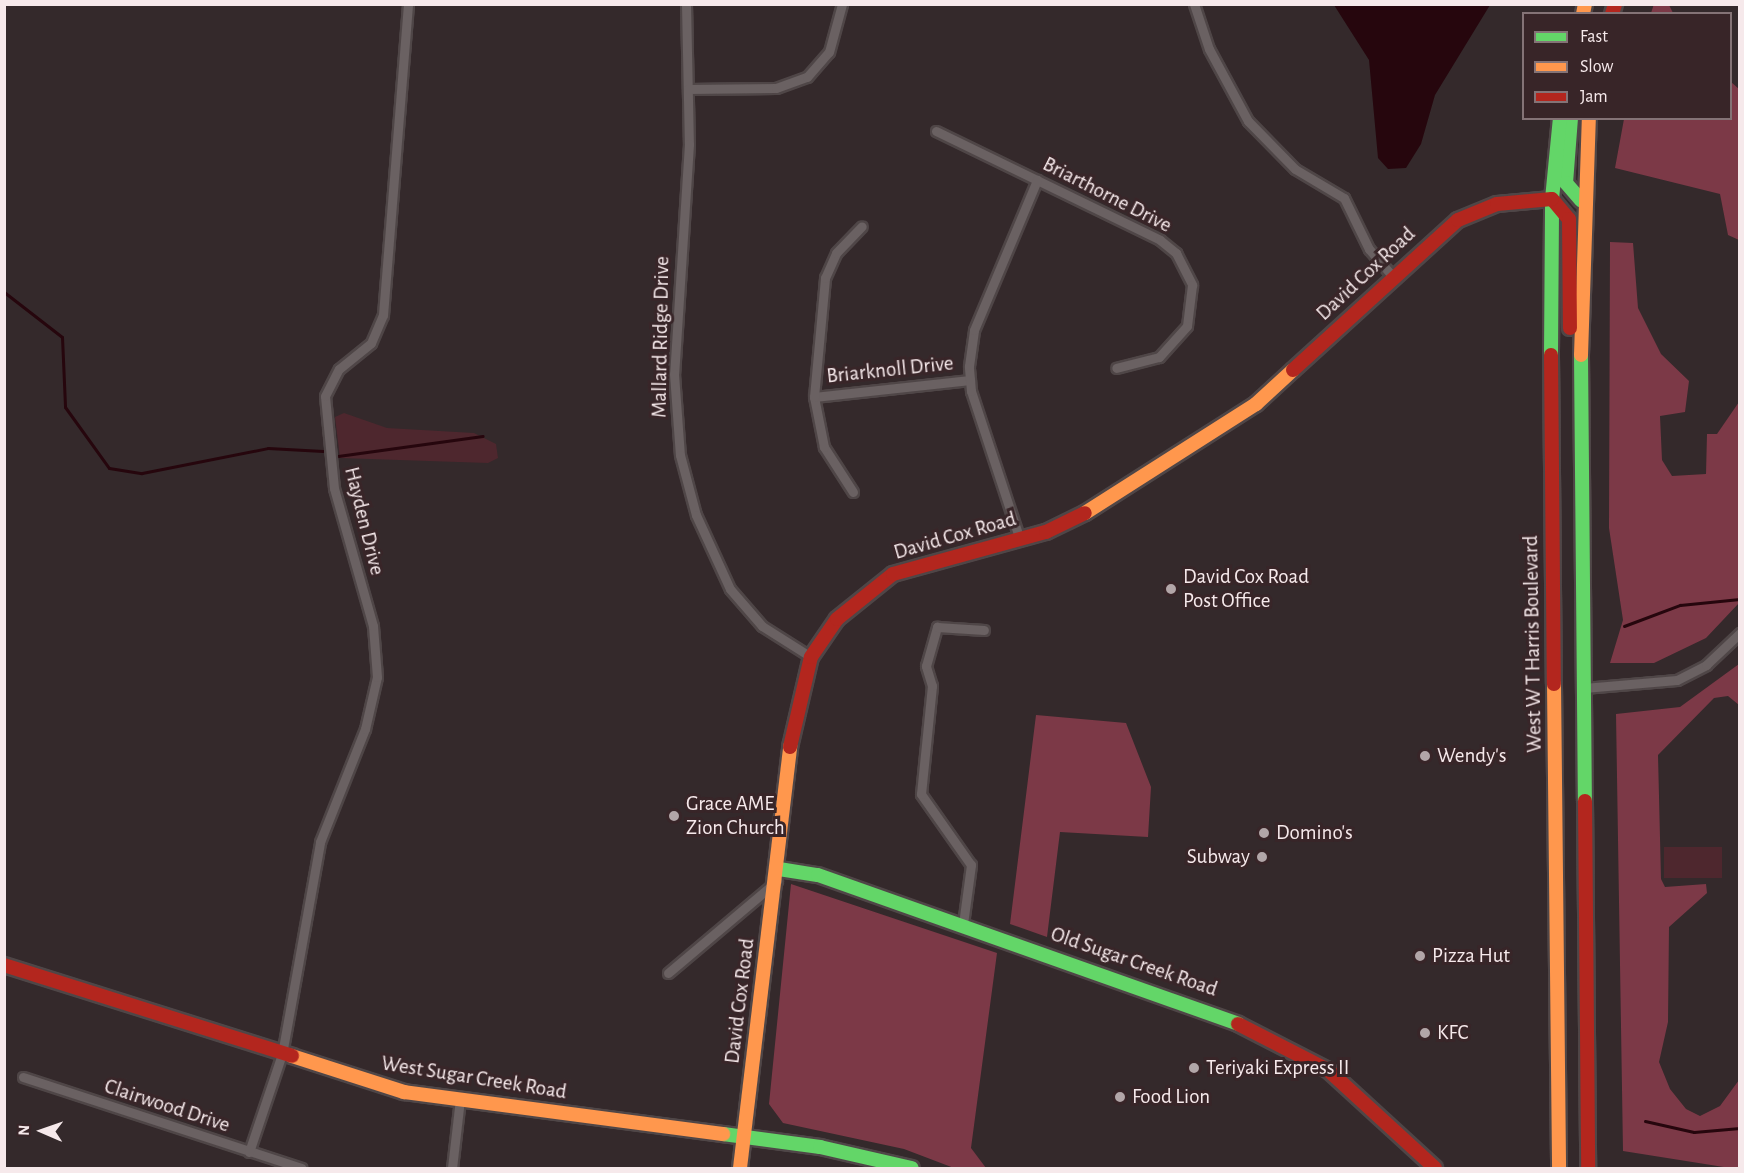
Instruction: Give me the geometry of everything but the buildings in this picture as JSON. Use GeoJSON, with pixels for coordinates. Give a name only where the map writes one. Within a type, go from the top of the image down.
{"type":"FeatureCollection","features":[{"type":"Feature","properties":{"kind":"main road","name":"West W T Harris Boulevard"},"geometry":{"type":"LineString","coordinates":[[1559,1168],[1552,199],[1560,120]]}},
{"type":"Feature","properties":{"kind":"main road"},"geometry":{"type":"LineString","coordinates":[[1572,120],[1566,183],[1581,200]]}},
{"type":"Feature","properties":{"kind":"main road"},"geometry":{"type":"LineString","coordinates":[[1588,1168],[1581,200],[1589,120]]}},
{"type":"Feature","properties":{"kind":"main road","name":"David Cox Road"},"geometry":{"type":"LineString","coordinates":[[740,1168],[778,875],[792,719],[811,657],[855,600],[893,574],[1020,540],[1079,517],[1224,428],[1295,371],[1441,232],[1477,211],[1512,201],[1552,199]]}},
{"type":"Feature","properties":{"kind":"main road"},"geometry":{"type":"LineString","coordinates":[[1552,199],[1569,219],[1571,352],[1581,442]]}},
{"type":"Feature","properties":{"kind":"main road","name":"Old Sugar Creek Road"},"geometry":{"type":"LineString","coordinates":[[778,875],[818,875],[963,924],[1270,1036],[1328,1070],[1435,1168]]}},
{"type":"Feature","properties":{"kind":"main road","name":"West Sugar Creek Road"},"geometry":{"type":"LineString","coordinates":[[4,965],[380,1086],[744,1139],[820,1147],[883,1166],[890,1161],[912,1168]]}},
{"type":"Feature","properties":{"kind":"street","name":"Hayden Drive"},"geometry":{"type":"LineString","coordinates":[[249,1152],[282,1054],[320,842],[364,729],[377,677],[373,626],[334,488],[325,396],[339,369],[371,343],[383,315],[408,4]]}},
{"type":"Feature","properties":{"kind":"street","name":"Mallard Ridge Drive"},"geometry":{"type":"LineString","coordinates":[[686,4],[688,89],[674,363],[680,455],[696,515],[730,589],[762,626],[811,657]]}},
{"type":"Feature","properties":{"kind":"street"},"geometry":{"type":"LineString","coordinates":[[688,89],[776,88],[807,77],[829,52],[842,4]]}},
{"type":"Feature","properties":{"kind":"street"},"geometry":{"type":"LineString","coordinates":[[1194,4],[1209,49],[1248,121],[1294,169],[1344,198],[1369,249],[1393,278]]}},
{"type":"Feature","properties":{"kind":"street","name":"Briarthorne Drive"},"geometry":{"type":"LineString","coordinates":[[936,131],[1160,240],[1187,271],[1193,306],[1180,338],[1153,361],[1116,368]]}},
{"type":"Feature","properties":{"kind":"street"},"geometry":{"type":"LineString","coordinates":[[1020,540],[970,380],[974,330],[1036,180]]}},
{"type":"Feature","properties":{"kind":"street"},"geometry":{"type":"LineString","coordinates":[[853,492],[824,447],[814,397],[825,278],[836,253],[862,226]]}},
{"type":"Feature","properties":{"kind":"street","name":"Briarknoll Drive"},"geometry":{"type":"LineString","coordinates":[[814,397],[970,380]]}},
{"type":"Feature","properties":{"kind":"street"},"geometry":{"type":"LineString","coordinates":[[963,924],[971,865],[921,794],[932,686],[926,666],[937,627],[984,630]]}},
{"type":"Feature","properties":{"kind":"street"},"geometry":{"type":"LineString","coordinates":[[1584,688],[1677,680],[1706,665],[1740,633]]}},
{"type":"Feature","properties":{"kind":"street"},"geometry":{"type":"LineString","coordinates":[[668,973],[778,875]]}},
{"type":"Feature","properties":{"kind":"street","name":"Clairwood Drive"},"geometry":{"type":"LineString","coordinates":[[23,1077],[301,1168]]}},
{"type":"Feature","properties":{"kind":"street"},"geometry":{"type":"LineString","coordinates":[[452,1168],[460,1099]]}},
{"type":"Feature","properties":{"kind":"shaded area"},"geometry":{"type":"Polygon","coordinates":[[[1654,4],[1669,5],[1672,12],[1651,12],[1654,4]]]}},
{"type":"Feature","properties":{"kind":"shaded area"},"geometry":{"type":"Polygon","coordinates":[[[1334,5],[1490,5],[1435,95],[1421,144],[1406,168],[1388,169],[1378,158],[1369,60],[1334,5]]]}},
{"type":"Feature","properties":{"kind":"shaded area"},"geometry":{"type":"Polygon","coordinates":[[[1732,83],[1739,89],[1739,240],[1728,235],[1720,194],[1615,168],[1624,120],[1732,120],[1732,83]]]}},
{"type":"Feature","properties":{"kind":"shaded area"},"geometry":{"type":"Polygon","coordinates":[[[1610,242],[1633,243],[1638,308],[1661,354],[1689,381],[1685,412],[1660,416],[1662,460],[1672,476],[1706,474],[1707,434],[1717,434],[1739,402],[1739,603],[1706,638],[1654,663],[1610,663],[1623,620],[1609,528],[1610,242]]]}},
{"type":"Feature","properties":{"kind":"shaded area"},"geometry":{"type":"Polygon","coordinates":[[[344,413],[387,428],[474,433],[496,444],[498,458],[488,463],[340,458],[335,417],[344,413]]]}},
{"type":"Feature","properties":{"kind":"shaded area"},"geometry":{"type":"Polygon","coordinates":[[[1739,664],[1739,705],[1728,696],[1714,698],[1658,755],[1661,879],[1665,887],[1706,884],[1707,893],[1669,927],[1668,1022],[1659,1062],[1670,1089],[1686,1109],[1700,1116],[1720,1106],[1739,1080],[1739,1168],[1730,1168],[1623,1151],[1616,714],[1680,707],[1739,664]]]}},
{"type":"Feature","properties":{"kind":"shaded area"},"geometry":{"type":"Polygon","coordinates":[[[1036,715],[1126,723],[1151,787],[1148,837],[1060,832],[1047,937],[1010,924],[1036,715]]]}},
{"type":"Feature","properties":{"kind":"shaded area"},"geometry":{"type":"Polygon","coordinates":[[[1664,847],[1722,847],[1722,878],[1664,878],[1664,847]]]}},
{"type":"Feature","properties":{"kind":"shaded area"},"geometry":{"type":"Polygon","coordinates":[[[791,884],[997,953],[971,1148],[986,1168],[954,1168],[904,1149],[783,1123],[769,1104],[791,884]]]}},
{"type":"Feature","properties":{"kind":"waterway"},"geometry":{"type":"LineString","coordinates":[[4,292],[62,337],[65,407],[109,468],[142,473],[268,448],[323,451]]}},
{"type":"Feature","properties":{"kind":"waterway"},"geometry":{"type":"LineString","coordinates":[[338,456],[483,436]]}},
{"type":"Feature","properties":{"kind":"waterway"},"geometry":{"type":"LineString","coordinates":[[1624,626],[1680,605],[1740,599]]}},
{"type":"Feature","properties":{"kind":"waterway"},"geometry":{"type":"LineString","coordinates":[[1645,1121],[1694,1132],[1740,1128]]}},
{"type":"Feature","properties":{"kind":"traffic: fast"},"geometry":{"type":"LineString","coordinates":[[1551,355],[1552,199],[1560,120]]}},
{"type":"Feature","properties":{"kind":"traffic: fast"},"geometry":{"type":"LineString","coordinates":[[1571,120],[1566,183],[1581,200]]}},
{"type":"Feature","properties":{"kind":"traffic: fast"},"geometry":{"type":"LineString","coordinates":[[1581,355],[1585,801]]}},
{"type":"Feature","properties":{"kind":"traffic: fast"},"geometry":{"type":"LineString","coordinates":[[779,869],[818,875],[1238,1024]]}},
{"type":"Feature","properties":{"kind":"traffic: fast"},"geometry":{"type":"LineString","coordinates":[[723,1134],[820,1147],[912,1168]]}},
{"type":"Feature","properties":{"kind":"traffic: slow"},"geometry":{"type":"LineString","coordinates":[[1583,12],[1585,4]]}},
{"type":"Feature","properties":{"kind":"traffic: slow"},"geometry":{"type":"LineString","coordinates":[[1581,355],[1589,120]]}},
{"type":"Feature","properties":{"kind":"traffic: slow"},"geometry":{"type":"LineString","coordinates":[[1085,513],[1256,404],[1293,370]]}},
{"type":"Feature","properties":{"kind":"traffic: slow"},"geometry":{"type":"LineString","coordinates":[[1554,684],[1559,1168]]}},
{"type":"Feature","properties":{"kind":"traffic: slow"},"geometry":{"type":"LineString","coordinates":[[740,1168],[790,747]]}},
{"type":"Feature","properties":{"kind":"traffic: slow"},"geometry":{"type":"LineString","coordinates":[[292,1056],[404,1092],[723,1134]]}},
{"type":"Feature","properties":{"kind":"traffic: jam"},"geometry":{"type":"LineString","coordinates":[[1613,12],[1615,4]]}},
{"type":"Feature","properties":{"kind":"traffic: jam"},"geometry":{"type":"LineString","coordinates":[[1293,370],[1458,220],[1497,204],[1552,199]]}},
{"type":"Feature","properties":{"kind":"traffic: jam"},"geometry":{"type":"LineString","coordinates":[[1552,199],[1569,219],[1570,328]]}},
{"type":"Feature","properties":{"kind":"traffic: jam"},"geometry":{"type":"LineString","coordinates":[[1551,355],[1554,684]]}},
{"type":"Feature","properties":{"kind":"traffic: jam"},"geometry":{"type":"LineString","coordinates":[[790,747],[811,657],[837,619],[893,574],[1046,532],[1085,513]]}},
{"type":"Feature","properties":{"kind":"traffic: jam"},"geometry":{"type":"LineString","coordinates":[[1585,801],[1588,1168]]}},
{"type":"Feature","properties":{"kind":"traffic: jam"},"geometry":{"type":"LineString","coordinates":[[4,965],[292,1056]]}},
{"type":"Feature","properties":{"kind":"traffic: jam"},"geometry":{"type":"LineString","coordinates":[[1238,1024],[1328,1070],[1435,1168]]}},
{"type":"Feature","properties":{"kind":"place","name":"David Cox Road Post Office"},"geometry":{"type":"Point","coordinates":[1171,589]}},
{"type":"Feature","properties":{"kind":"place","name":"Wendy's"},"geometry":{"type":"Point","coordinates":[1425,756]}},
{"type":"Feature","properties":{"kind":"place","name":"Grace AME Zion Church"},"geometry":{"type":"Point","coordinates":[674,816]}},
{"type":"Feature","properties":{"kind":"place","name":"Domino's"},"geometry":{"type":"Point","coordinates":[1264,833]}},
{"type":"Feature","properties":{"kind":"place","name":"Subway"},"geometry":{"type":"Point","coordinates":[1262,857]}},
{"type":"Feature","properties":{"kind":"place","name":"Pizza Hut"},"geometry":{"type":"Point","coordinates":[1420,956]}},
{"type":"Feature","properties":{"kind":"place","name":"KFC"},"geometry":{"type":"Point","coordinates":[1425,1033]}},
{"type":"Feature","properties":{"kind":"place","name":"Teriyaki Express II"},"geometry":{"type":"Point","coordinates":[1194,1068]}},
{"type":"Feature","properties":{"kind":"place","name":"Food Lion"},"geometry":{"type":"Point","coordinates":[1120,1097]}}]}
